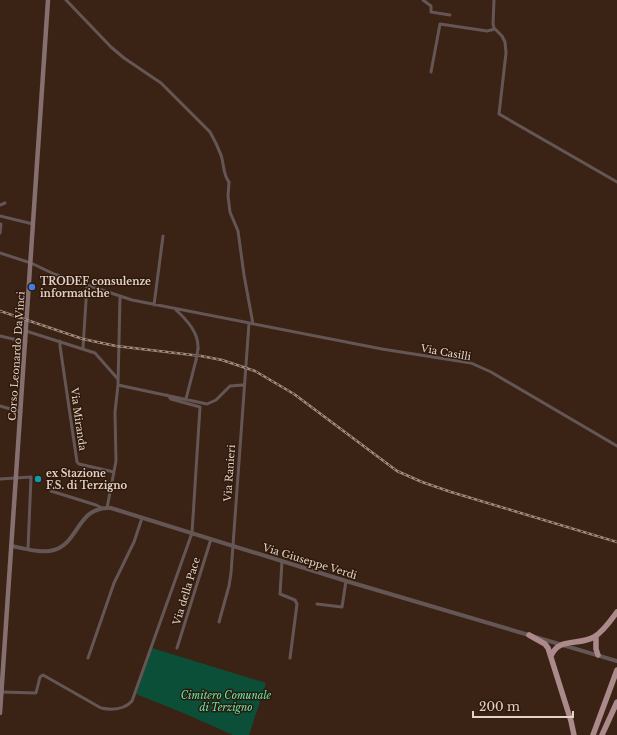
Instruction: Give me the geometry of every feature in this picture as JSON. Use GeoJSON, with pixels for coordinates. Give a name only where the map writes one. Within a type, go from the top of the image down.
{"type":"FeatureCollection","features":[{"type":"Feature","properties":{"kind":"highway"},"geometry":{"type":"LineString","coordinates":[[551,656],[554,649],[562,644],[579,642],[596,636],[617,612]]}},
{"type":"Feature","properties":{"kind":"highway"},"geometry":{"type":"LineString","coordinates":[[529,635],[545,644],[548,648],[574,735]]}},
{"type":"Feature","properties":{"kind":"highway"},"geometry":{"type":"LineString","coordinates":[[596,636],[596,649],[598,655]]}},
{"type":"Feature","properties":{"kind":"highway"},"geometry":{"type":"LineString","coordinates":[[593,735],[617,670]]}},
{"type":"Feature","properties":{"kind":"highway"},"geometry":{"type":"LineString","coordinates":[[602,735],[617,702]]}},
{"type":"Feature","properties":{"kind":"main road","name":"Corso Leonardo Da Vinci"},"geometry":{"type":"LineString","coordinates":[[0,713],[2,642],[21,412],[48,0]]}},
{"type":"Feature","properties":{"kind":"street"},"geometry":{"type":"LineString","coordinates":[[66,0],[111,47],[124,58],[161,83],[210,132],[213,137],[221,155],[226,178],[229,182],[228,196],[230,212],[238,231],[253,324]]}},
{"type":"Feature","properties":{"kind":"street"},"geometry":{"type":"LineString","coordinates":[[423,0],[431,6],[431,12],[450,15]]}},
{"type":"Feature","properties":{"kind":"street"},"geometry":{"type":"LineString","coordinates":[[494,0],[493,24],[505,42],[506,53],[499,114],[617,182]]}},
{"type":"Feature","properties":{"kind":"street"},"geometry":{"type":"LineString","coordinates":[[431,72],[440,24],[487,31],[495,29]]}},
{"type":"Feature","properties":{"kind":"street"},"geometry":{"type":"LineString","coordinates":[[0,205],[5,203]]}},
{"type":"Feature","properties":{"kind":"street"},"geometry":{"type":"LineString","coordinates":[[0,216],[34,225]]}},
{"type":"Feature","properties":{"kind":"street"},"geometry":{"type":"LineString","coordinates":[[0,233],[1,224]]}},
{"type":"Feature","properties":{"kind":"street"},"geometry":{"type":"LineString","coordinates":[[154,305],[163,236]]}},
{"type":"Feature","properties":{"kind":"street","name":"Via Casilli"},"geometry":{"type":"LineString","coordinates":[[0,253],[31,263],[54,274],[120,297],[154,305],[382,349],[471,363],[491,372],[617,446]]}},
{"type":"Feature","properties":{"kind":"street"},"geometry":{"type":"LineString","coordinates":[[83,348],[87,285]]}},
{"type":"Feature","properties":{"kind":"street"},"geometry":{"type":"LineString","coordinates":[[104,508],[116,461],[115,412],[118,385],[120,297]]}},
{"type":"Feature","properties":{"kind":"street"},"geometry":{"type":"LineString","coordinates":[[175,309],[195,332],[198,338],[196,360],[186,400]]}},
{"type":"Feature","properties":{"kind":"street","name":"Via Ranieri"},"geometry":{"type":"LineString","coordinates":[[219,622],[230,581],[249,323]]}},
{"type":"Feature","properties":{"kind":"street"},"geometry":{"type":"LineString","coordinates":[[26,331],[83,348],[98,355],[117,378]]}},
{"type":"Feature","properties":{"kind":"street"},"geometry":{"type":"LineString","coordinates":[[0,336],[26,342]]}},
{"type":"Feature","properties":{"kind":"street","name":"Via Miranda"},"geometry":{"type":"LineString","coordinates":[[60,341],[77,462],[79,464],[114,472]]}},
{"type":"Feature","properties":{"kind":"street"},"geometry":{"type":"LineString","coordinates":[[118,385],[207,404],[216,400],[230,386],[244,385]]}},
{"type":"Feature","properties":{"kind":"street"},"geometry":{"type":"LineString","coordinates":[[1,692],[36,693],[40,677],[45,675],[101,708],[110,710],[119,708],[129,704],[134,696],[192,533],[200,407],[171,399],[167,395]]}},
{"type":"Feature","properties":{"kind":"street"},"geometry":{"type":"LineString","coordinates":[[0,406],[21,412]]}},
{"type":"Feature","properties":{"kind":"street"},"geometry":{"type":"LineString","coordinates":[[0,479],[31,477],[28,549]]}},
{"type":"Feature","properties":{"kind":"street"},"geometry":{"type":"LineString","coordinates":[[51,491],[104,508]]}},
{"type":"Feature","properties":{"kind":"street"},"geometry":{"type":"LineString","coordinates":[[11,546],[48,551],[59,548],[65,544],[90,513],[98,508],[104,508]]}},
{"type":"Feature","properties":{"kind":"street","name":"Via Giuseppe Verdi"},"geometry":{"type":"LineString","coordinates":[[104,508],[142,518],[346,581],[617,661]]}},
{"type":"Feature","properties":{"kind":"street"},"geometry":{"type":"LineString","coordinates":[[88,658],[114,583],[134,542],[142,518]]}},
{"type":"Feature","properties":{"kind":"street","name":"Via della Pace"},"geometry":{"type":"LineString","coordinates":[[177,648],[211,539]]}},
{"type":"Feature","properties":{"kind":"street"},"geometry":{"type":"LineString","coordinates":[[282,560],[280,594],[295,600],[297,604],[290,658]]}},
{"type":"Feature","properties":{"kind":"street"},"geometry":{"type":"LineString","coordinates":[[317,604],[342,607],[346,581]]}},
{"type":"Feature","properties":{"kind":"green space","name":"Cimitero Comunale di Terzigno"},"geometry":{"type":"Polygon","coordinates":[[[152,648],[266,683],[249,735],[233,735],[136,694],[152,648]]]}},
{"type":"Feature","properties":{"kind":"railway"},"geometry":{"type":"LineString","coordinates":[[0,311],[83,339],[116,346],[201,356],[222,360],[255,371],[294,394],[397,471],[451,492],[617,542]]}},
{"type":"Feature","properties":{"kind":"place","name":"TRODEF consulenze informatiche"},"geometry":{"type":"Point","coordinates":[32,287]}},
{"type":"Feature","properties":{"kind":"place","name":"ex Stazione F.S. di Terzigno"},"geometry":{"type":"Point","coordinates":[38,479]}}]}
